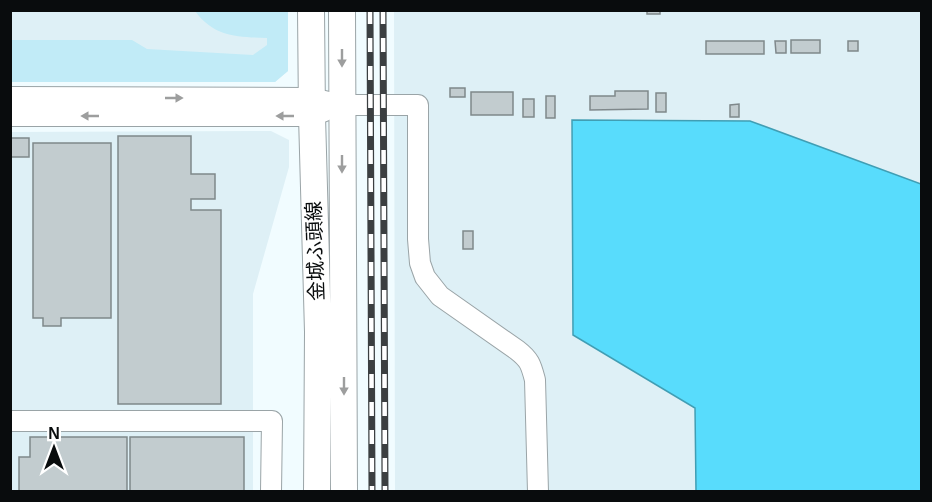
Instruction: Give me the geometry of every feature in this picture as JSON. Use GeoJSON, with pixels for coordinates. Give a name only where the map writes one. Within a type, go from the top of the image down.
{"type":"FeatureCollection","features":[{"type":"Feature","properties":{"kind":"main road","name":"金城ふ頭線"},"geometry":{"type":"LineString","coordinates":[[311,10],[318,332],[317,492]]}},
{"type":"Feature","properties":{"kind":"main road","name":"金城ふ頭線"},"geometry":{"type":"LineString","coordinates":[[342,10],[344,492]]}},
{"type":"Feature","properties":{"kind":"street"},"geometry":{"type":"LineString","coordinates":[[10,98],[312,107]]}},
{"type":"Feature","properties":{"kind":"street"},"geometry":{"type":"LineString","coordinates":[[10,116],[342,105],[418,105],[420,263],[425,277],[440,296],[517,350],[531,366],[535,380],[538,492]]}},
{"type":"Feature","properties":{"kind":"street"},"geometry":{"type":"LineString","coordinates":[[10,422],[272,421],[271,492]]}},
{"type":"Feature","properties":{"kind":"shaded area"},"geometry":{"type":"Polygon","coordinates":[[[11,11],[288,11],[288,71],[275,82],[11,82],[11,11]]]}},
{"type":"Feature","properties":{"kind":"shaded area"},"geometry":{"type":"Polygon","coordinates":[[[195,11],[288,11],[288,71],[275,82],[11,82],[11,40],[132,40],[147,49],[253,55],[267,45],[267,38],[236,36],[218,31],[202,20],[195,11]]]}},
{"type":"Feature","properties":{"kind":"shaded area"},"geometry":{"type":"Polygon","coordinates":[[[394,11],[921,11],[921,184],[750,121],[573,335],[695,408],[696,491],[395,491],[394,11]]]}},
{"type":"Feature","properties":{"kind":"shaded area"},"geometry":{"type":"Polygon","coordinates":[[[271,131],[289,140],[289,167],[253,294],[253,491],[11,491],[10,132],[271,131]]]}},
{"type":"Feature","properties":{"kind":"water"},"geometry":{"type":"Polygon","coordinates":[[[572,120],[750,121],[921,184],[921,491],[696,491],[695,408],[573,335],[572,120]]]}},
{"type":"Feature","properties":{"kind":"building"},"geometry":{"type":"Polygon","coordinates":[[[647,10],[660,10],[660,14],[647,14],[647,10]]]}},
{"type":"Feature","properties":{"kind":"building"},"geometry":{"type":"Polygon","coordinates":[[[791,40],[820,40],[820,53],[791,53],[791,40]]]}},
{"type":"Feature","properties":{"kind":"building"},"geometry":{"type":"Polygon","coordinates":[[[706,41],[764,41],[764,54],[706,54],[706,41]]]}},
{"type":"Feature","properties":{"kind":"building"},"geometry":{"type":"Polygon","coordinates":[[[775,41],[786,41],[786,53],[776,53],[775,41]]]}},
{"type":"Feature","properties":{"kind":"building"},"geometry":{"type":"Polygon","coordinates":[[[848,41],[858,41],[858,51],[848,51],[848,41]]]}},
{"type":"Feature","properties":{"kind":"building"},"geometry":{"type":"Polygon","coordinates":[[[450,88],[465,88],[465,97],[450,97],[450,88]]]}},
{"type":"Feature","properties":{"kind":"building"},"geometry":{"type":"Polygon","coordinates":[[[615,91],[648,91],[648,109],[590,110],[590,96],[615,96],[615,91]]]}},
{"type":"Feature","properties":{"kind":"building"},"geometry":{"type":"Polygon","coordinates":[[[471,92],[513,92],[513,115],[471,115],[471,92]]]}},
{"type":"Feature","properties":{"kind":"building"},"geometry":{"type":"Polygon","coordinates":[[[656,93],[666,93],[666,112],[656,112],[656,93]]]}},
{"type":"Feature","properties":{"kind":"building"},"geometry":{"type":"Polygon","coordinates":[[[546,96],[555,96],[555,118],[546,118],[546,96]]]}},
{"type":"Feature","properties":{"kind":"building"},"geometry":{"type":"Polygon","coordinates":[[[523,99],[534,99],[534,117],[523,117],[523,99]]]}},
{"type":"Feature","properties":{"kind":"building"},"geometry":{"type":"Polygon","coordinates":[[[739,104],[739,117],[730,117],[730,105],[739,104]]]}},
{"type":"Feature","properties":{"kind":"building"},"geometry":{"type":"Polygon","coordinates":[[[118,136],[191,136],[191,174],[215,174],[215,199],[191,199],[191,210],[221,210],[221,404],[118,404],[118,136]]]}},
{"type":"Feature","properties":{"kind":"building"},"geometry":{"type":"Polygon","coordinates":[[[10,138],[29,138],[29,157],[10,157],[10,138]]]}},
{"type":"Feature","properties":{"kind":"building"},"geometry":{"type":"Polygon","coordinates":[[[33,143],[111,143],[111,318],[61,318],[61,326],[43,326],[43,318],[33,318],[33,143]]]}},
{"type":"Feature","properties":{"kind":"building"},"geometry":{"type":"Polygon","coordinates":[[[463,231],[473,231],[473,249],[463,249],[463,231]]]}},
{"type":"Feature","properties":{"kind":"building"},"geometry":{"type":"Polygon","coordinates":[[[30,437],[127,437],[127,492],[19,492],[19,457],[30,457],[30,437]]]}},
{"type":"Feature","properties":{"kind":"building"},"geometry":{"type":"Polygon","coordinates":[[[130,437],[244,437],[244,492],[130,492],[130,437]]]}},
{"type":"Feature","properties":{"kind":"railway"},"geometry":{"type":"LineString","coordinates":[[370,10],[372,492]]}},
{"type":"Feature","properties":{"kind":"railway"},"geometry":{"type":"LineString","coordinates":[[383,10],[385,492]]}}]}
